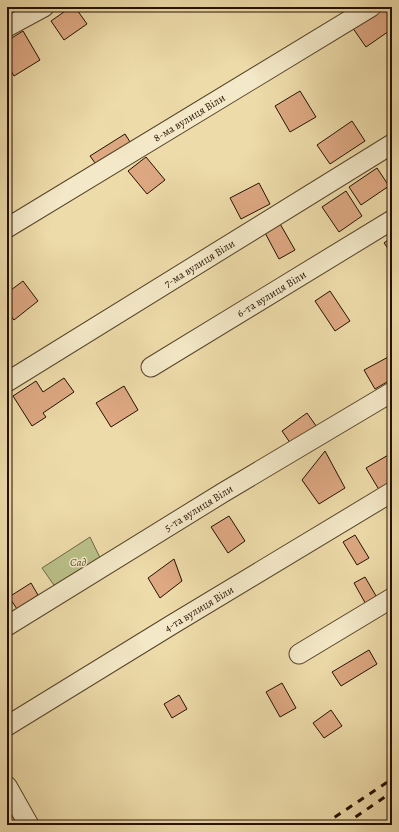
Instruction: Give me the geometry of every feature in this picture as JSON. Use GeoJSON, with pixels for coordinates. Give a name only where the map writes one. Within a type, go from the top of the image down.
{"type":"FeatureCollection","features":[{"type":"Feature","properties":{"kind":"street"},"geometry":{"type":"LineString","coordinates":[[7,27],[44,7]]}},
{"type":"Feature","properties":{"kind":"street","name":"8-ма вулиця Віли"},"geometry":{"type":"LineString","coordinates":[[7,228],[371,7]]}},
{"type":"Feature","properties":{"kind":"street","name":"7-ма вулиця Віли"},"geometry":{"type":"LineString","coordinates":[[7,382],[392,144]]}},
{"type":"Feature","properties":{"kind":"street","name":"6-та вулиця Віли"},"geometry":{"type":"LineString","coordinates":[[151,368],[392,220]]}},
{"type":"Feature","properties":{"kind":"street","name":"5-та вулиця Віли"},"geometry":{"type":"LineString","coordinates":[[7,626],[224,492],[392,392]]}},
{"type":"Feature","properties":{"kind":"street","name":"4-та вулиця Віли"},"geometry":{"type":"LineString","coordinates":[[7,726],[392,492]]}},
{"type":"Feature","properties":{"kind":"street"},"geometry":{"type":"LineString","coordinates":[[299,654],[392,598]]}},
{"type":"Feature","properties":{"kind":"street"},"geometry":{"type":"LineString","coordinates":[[7,786],[29,825]]}},
{"type":"Feature","properties":{"kind":"green space","name":"Сад"},"geometry":{"type":"Polygon","coordinates":[[[90,537],[103,564],[58,591],[42,568],[90,537]]]}},
{"type":"Feature","properties":{"kind":"building"},"geometry":{"type":"Polygon","coordinates":[[[71,7],[75,7],[87,24],[64,40],[51,21],[71,7]]]}},
{"type":"Feature","properties":{"kind":"building"},"geometry":{"type":"Polygon","coordinates":[[[382,7],[392,7],[392,29],[366,47],[352,27],[382,7]]]}},
{"type":"Feature","properties":{"kind":"building"},"geometry":{"type":"Polygon","coordinates":[[[23,31],[40,60],[14,76],[7,64],[7,41],[23,31]]]}},
{"type":"Feature","properties":{"kind":"building"},"geometry":{"type":"Polygon","coordinates":[[[300,91],[316,117],[290,132],[275,106],[300,91]]]}},
{"type":"Feature","properties":{"kind":"building"},"geometry":{"type":"Polygon","coordinates":[[[352,121],[365,141],[330,164],[317,145],[352,121]]]}},
{"type":"Feature","properties":{"kind":"building"},"geometry":{"type":"Polygon","coordinates":[[[125,134],[132,145],[98,167],[90,156],[125,134]]]}},
{"type":"Feature","properties":{"kind":"building"},"geometry":{"type":"Polygon","coordinates":[[[146,157],[165,180],[147,194],[128,171],[146,157]]]}},
{"type":"Feature","properties":{"kind":"building"},"geometry":{"type":"Polygon","coordinates":[[[377,168],[389,186],[361,205],[349,187],[377,168]]]}},
{"type":"Feature","properties":{"kind":"building"},"geometry":{"type":"Polygon","coordinates":[[[259,183],[270,204],[241,219],[230,198],[259,183]]]}},
{"type":"Feature","properties":{"kind":"building"},"geometry":{"type":"Polygon","coordinates":[[[346,191],[362,216],[339,232],[322,207],[346,191]]]}},
{"type":"Feature","properties":{"kind":"building"},"geometry":{"type":"Polygon","coordinates":[[[279,222],[295,250],[279,259],[264,231],[279,222]]]}},
{"type":"Feature","properties":{"kind":"building"},"geometry":{"type":"Polygon","coordinates":[[[392,237],[392,254],[384,243],[392,237]]]}},
{"type":"Feature","properties":{"kind":"building"},"geometry":{"type":"Polygon","coordinates":[[[23,281],[38,301],[14,320],[7,311],[7,293],[23,281]]]}},
{"type":"Feature","properties":{"kind":"building"},"geometry":{"type":"Polygon","coordinates":[[[330,291],[350,321],[335,331],[315,301],[330,291]]]}},
{"type":"Feature","properties":{"kind":"building"},"geometry":{"type":"Polygon","coordinates":[[[392,355],[392,379],[375,389],[364,370],[392,355]]]}},
{"type":"Feature","properties":{"kind":"building"},"geometry":{"type":"Polygon","coordinates":[[[64,378],[74,392],[43,413],[46,417],[32,426],[13,396],[36,381],[43,392],[64,378]]]}},
{"type":"Feature","properties":{"kind":"building"},"geometry":{"type":"Polygon","coordinates":[[[124,386],[138,410],[111,427],[96,403],[124,386]]]}},
{"type":"Feature","properties":{"kind":"building"},"geometry":{"type":"Polygon","coordinates":[[[307,413],[319,430],[293,447],[282,431],[307,413]]]}},
{"type":"Feature","properties":{"kind":"building"},"geometry":{"type":"Polygon","coordinates":[[[325,451],[345,488],[319,504],[302,480],[325,451]]]}},
{"type":"Feature","properties":{"kind":"building"},"geometry":{"type":"Polygon","coordinates":[[[390,454],[392,457],[392,486],[381,493],[366,468],[390,454]]]}},
{"type":"Feature","properties":{"kind":"building"},"geometry":{"type":"Polygon","coordinates":[[[229,516],[245,541],[228,553],[211,527],[229,516]]]}},
{"type":"Feature","properties":{"kind":"building"},"geometry":{"type":"Polygon","coordinates":[[[355,535],[369,558],[357,565],[343,542],[355,535]]]}},
{"type":"Feature","properties":{"kind":"building"},"geometry":{"type":"Polygon","coordinates":[[[174,559],[182,581],[160,598],[148,578],[174,559]]]}},
{"type":"Feature","properties":{"kind":"building"},"geometry":{"type":"Polygon","coordinates":[[[365,577],[379,601],[368,608],[354,583],[365,577]]]}},
{"type":"Feature","properties":{"kind":"building"},"geometry":{"type":"Polygon","coordinates":[[[31,583],[38,595],[17,609],[9,597],[31,583]]]}},
{"type":"Feature","properties":{"kind":"building"},"geometry":{"type":"Polygon","coordinates":[[[369,650],[377,664],[341,686],[332,672],[369,650]]]}},
{"type":"Feature","properties":{"kind":"building"},"geometry":{"type":"Polygon","coordinates":[[[282,683],[296,708],[280,717],[266,692],[282,683]]]}},
{"type":"Feature","properties":{"kind":"building"},"geometry":{"type":"Polygon","coordinates":[[[179,695],[187,709],[172,718],[164,704],[179,695]]]}},
{"type":"Feature","properties":{"kind":"building"},"geometry":{"type":"Polygon","coordinates":[[[331,710],[342,726],[324,738],[313,723],[331,710]]]}},
{"type":"Feature","properties":{"kind":"railway"},"geometry":{"type":"LineString","coordinates":[[323,825],[392,779]]}},
{"type":"Feature","properties":{"kind":"railway"},"geometry":{"type":"LineString","coordinates":[[344,825],[392,792]]}}]}
